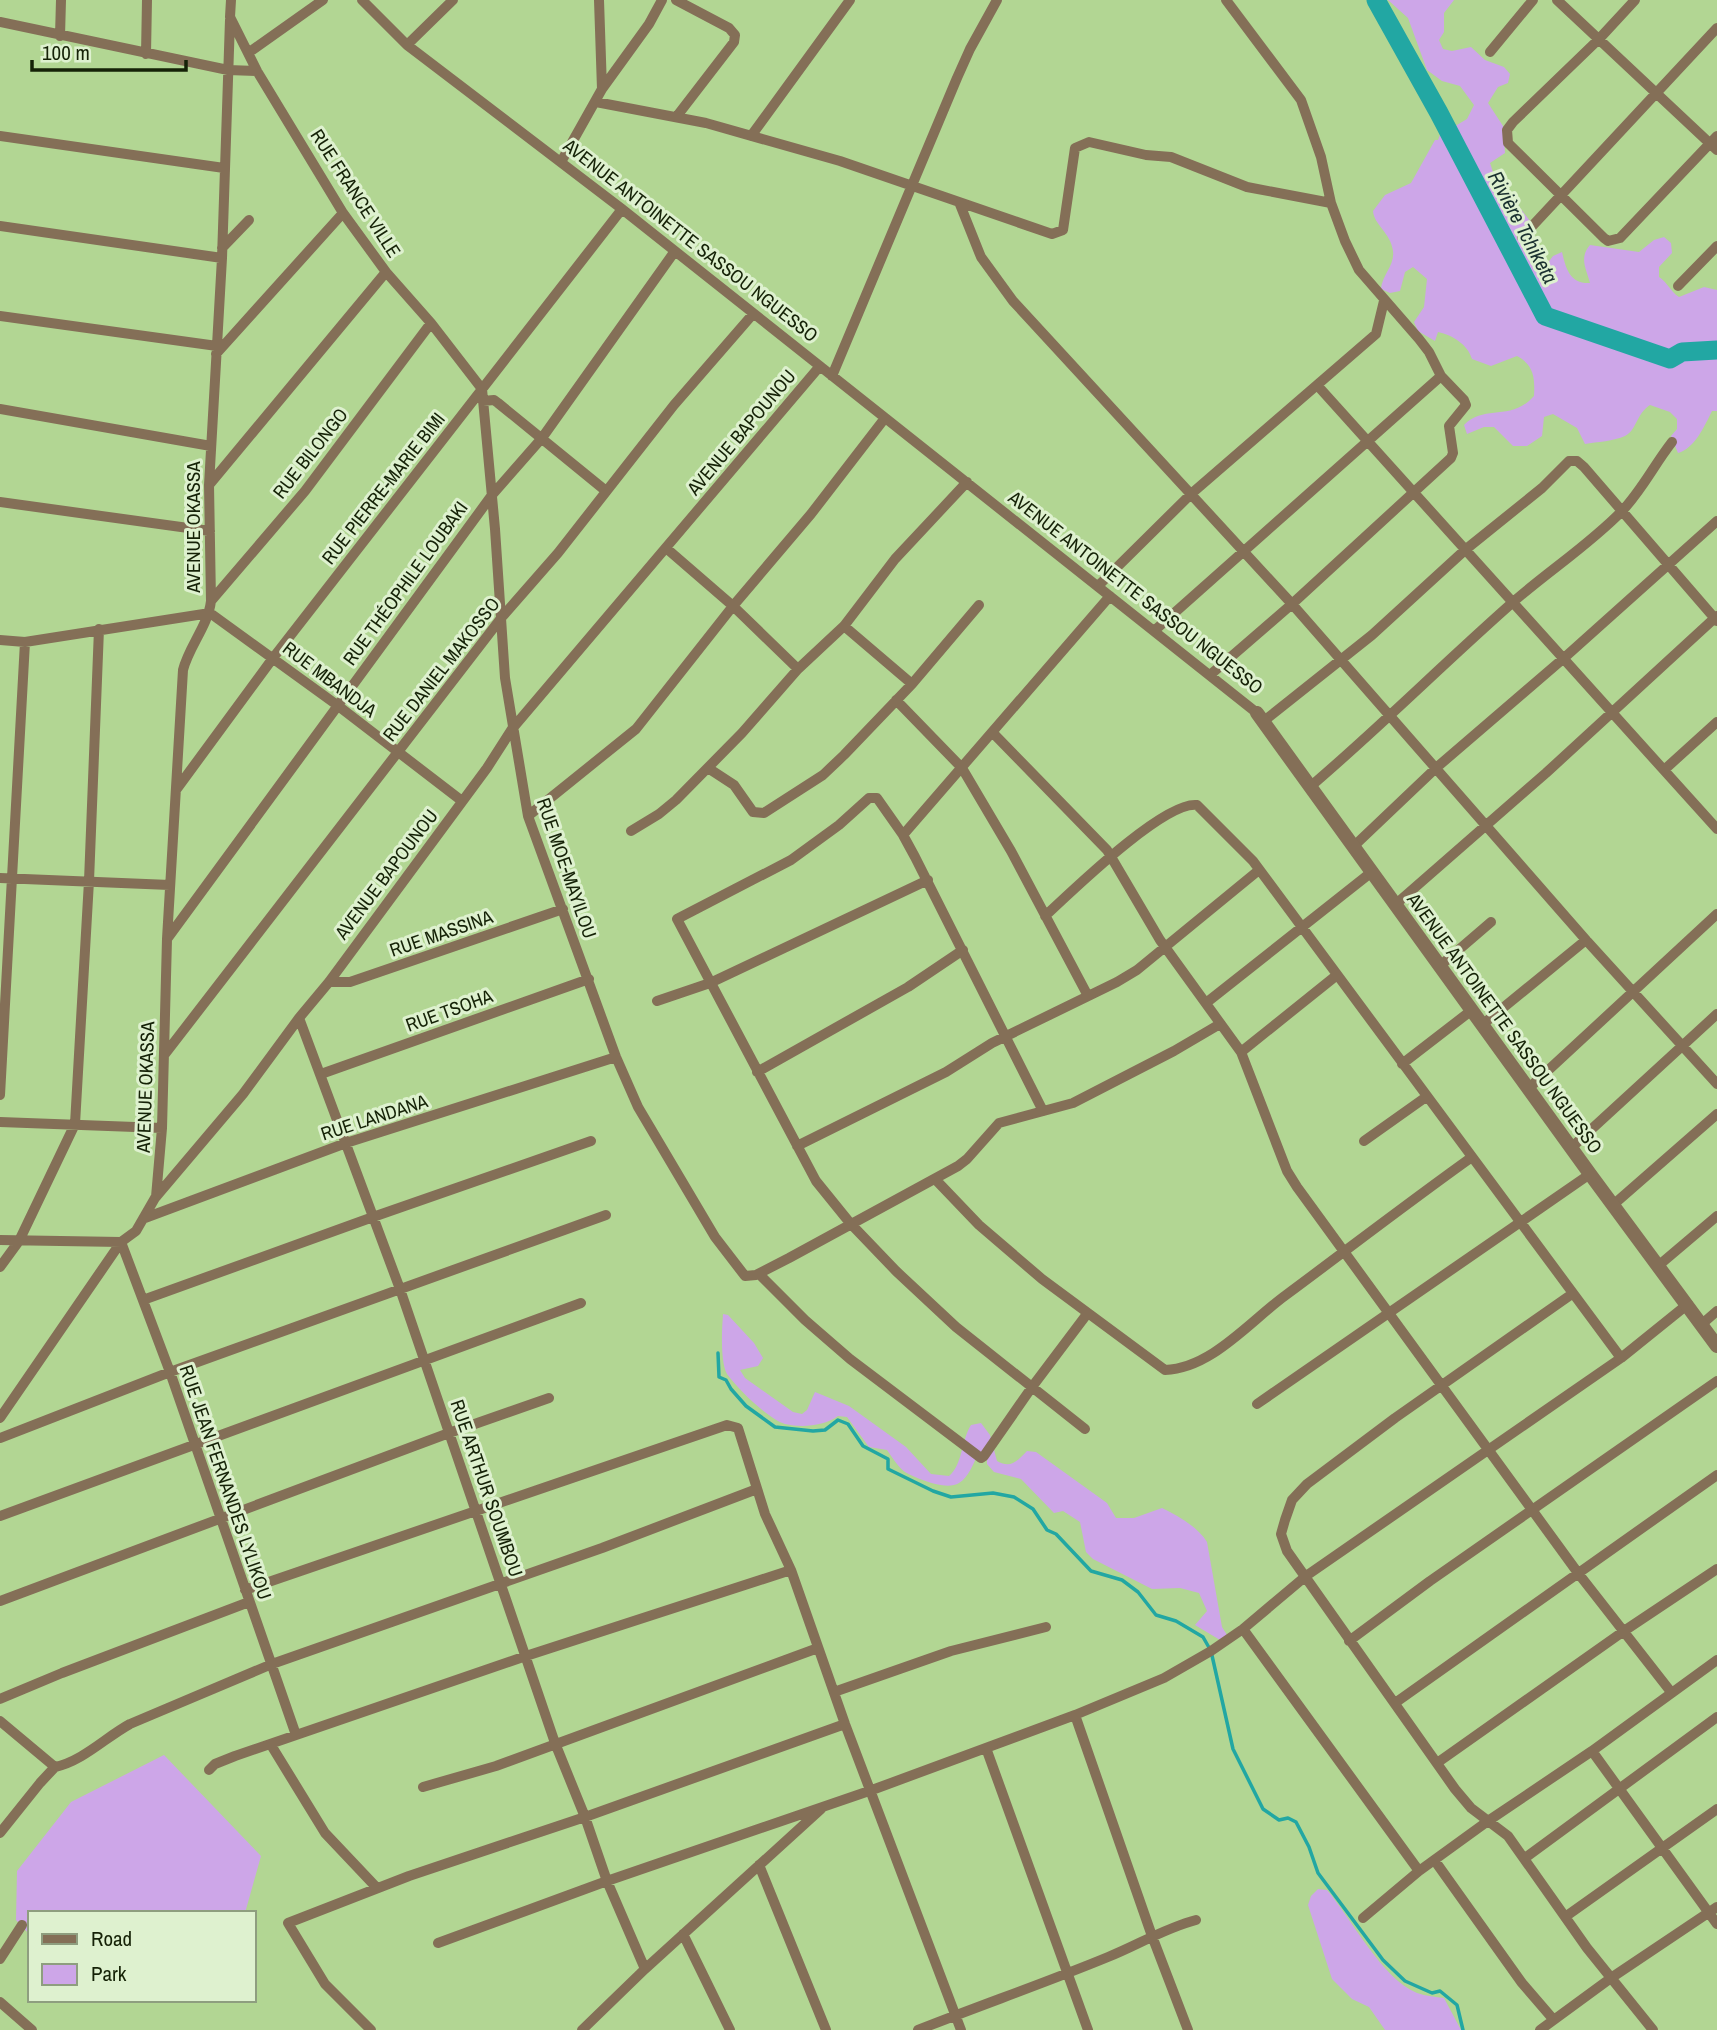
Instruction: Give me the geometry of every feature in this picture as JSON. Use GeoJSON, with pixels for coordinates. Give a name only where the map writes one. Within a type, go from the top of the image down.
{"type":"FeatureCollection","features":[{"type":"Feature","properties":{"kind":"street"},"geometry":{"type":"LineString","coordinates":[[60,36],[61,0]]}},
{"type":"Feature","properties":{"kind":"street"},"geometry":{"type":"LineString","coordinates":[[146,54],[148,0]]}},
{"type":"Feature","properties":{"kind":"street","name":"RUE FRANCE VILLE"},"geometry":{"type":"LineString","coordinates":[[231,0],[230,17],[257,71],[343,213],[386,272],[431,323],[482,388]]}},
{"type":"Feature","properties":{"kind":"street"},"geometry":{"type":"LineString","coordinates":[[248,53],[323,0]]}},
{"type":"Feature","properties":{"kind":"street","name":"AVENUE ANTOINETTE SASSOU NGUESSO"},"geometry":{"type":"LineString","coordinates":[[362,0],[407,45],[622,209],[1261,717],[1717,1346]]}},
{"type":"Feature","properties":{"kind":"street"},"geometry":{"type":"LineString","coordinates":[[407,45],[453,0]]}},
{"type":"Feature","properties":{"kind":"street"},"geometry":{"type":"LineString","coordinates":[[600,0],[602,89]]}},
{"type":"Feature","properties":{"kind":"street"},"geometry":{"type":"LineString","coordinates":[[561,162],[602,89],[649,24],[662,0]]}},
{"type":"Feature","properties":{"kind":"street"},"geometry":{"type":"LineString","coordinates":[[676,0],[735,35],[734,42],[677,116]]}},
{"type":"Feature","properties":{"kind":"street"},"geometry":{"type":"LineString","coordinates":[[751,136],[850,0]]}},
{"type":"Feature","properties":{"kind":"street"},"geometry":{"type":"LineString","coordinates":[[832,376],[970,49],[997,0]]}},
{"type":"Feature","properties":{"kind":"street"},"geometry":{"type":"LineString","coordinates":[[1210,675],[1292,604],[1451,458],[1453,453],[1449,426],[1466,405],[1441,376],[1429,352],[1359,270],[1331,203],[1321,157],[1301,100],[1226,0]]}},
{"type":"Feature","properties":{"kind":"street"},"geometry":{"type":"LineString","coordinates":[[1490,52],[1532,0]]}},
{"type":"Feature","properties":{"kind":"street"},"geometry":{"type":"LineString","coordinates":[[1557,0],[1599,39],[1656,92],[1715,143],[1620,238],[1608,241],[1559,196],[1508,143],[1507,130],[1599,39],[1634,0]]}},
{"type":"Feature","properties":{"kind":"street","name":"AVENUE OKASSA"},"geometry":{"type":"LineString","coordinates":[[155,1198],[162,1128],[167,939],[183,670],[210,613],[211,601],[209,485],[222,253],[230,17]]}},
{"type":"Feature","properties":{"kind":"street"},"geometry":{"type":"LineString","coordinates":[[0,22],[228,70],[257,71]]}},
{"type":"Feature","properties":{"kind":"street"},"geometry":{"type":"LineString","coordinates":[[1522,237],[1717,28]]}},
{"type":"Feature","properties":{"kind":"street"},"geometry":{"type":"LineString","coordinates":[[596,102],[677,116],[840,161],[1052,234],[1063,230],[1075,148],[1089,142],[1146,155],[1171,157],[1247,187],[1331,203]]}},
{"type":"Feature","properties":{"kind":"street"},"geometry":{"type":"LineString","coordinates":[[0,136],[224,168]]}},
{"type":"Feature","properties":{"kind":"street"},"geometry":{"type":"LineString","coordinates":[[958,202],[981,257],[996,280],[1292,604],[1586,940],[1717,1084]]}},
{"type":"Feature","properties":{"kind":"street","name":"RUE PIERRE-MARIE BIMI"},"geometry":{"type":"LineString","coordinates":[[175,791],[273,658],[622,209]]}},
{"type":"Feature","properties":{"kind":"street"},"geometry":{"type":"LineString","coordinates":[[0,316],[216,350],[343,213]]}},
{"type":"Feature","properties":{"kind":"street"},"geometry":{"type":"LineString","coordinates":[[0,226],[222,253],[249,220]]}},
{"type":"Feature","properties":{"kind":"street"},"geometry":{"type":"LineString","coordinates":[[1678,286],[1717,246]]}},
{"type":"Feature","properties":{"kind":"street","name":"RUE THÉOPHILE LOUBAKI"},"geometry":{"type":"LineString","coordinates":[[167,939],[492,495],[542,438],[674,251]]}},
{"type":"Feature","properties":{"kind":"street"},"geometry":{"type":"LineString","coordinates":[[209,485],[386,272]]}},
{"type":"Feature","properties":{"kind":"street"},"geometry":{"type":"LineString","coordinates":[[1098,586],[1191,494],[1376,334],[1384,301]]}},
{"type":"Feature","properties":{"kind":"street","name":"RUE DANIEL MAKOSSO"},"geometry":{"type":"LineString","coordinates":[[165,1054],[502,617],[558,553],[674,405],[753,313]]}},
{"type":"Feature","properties":{"kind":"street","name":"RUE BILONGO"},"geometry":{"type":"LineString","coordinates":[[211,601],[305,491],[431,323]]}},
{"type":"Feature","properties":{"kind":"street","name":"AVENUE BAPOUNOU"},"geometry":{"type":"LineString","coordinates":[[0,1418],[121,1242],[136,1231],[155,1198],[243,1094],[299,1018],[330,982],[512,729],[820,366]]}},
{"type":"Feature","properties":{"kind":"street"},"geometry":{"type":"LineString","coordinates":[[1154,631],[1441,376]]}},
{"type":"Feature","properties":{"kind":"street"},"geometry":{"type":"LineString","coordinates":[[1317,385],[1664,770],[1715,822]]}},
{"type":"Feature","properties":{"kind":"street","name":"RUE MOE-MAYILOU"},"geometry":{"type":"LineString","coordinates":[[482,388],[505,678],[528,816],[638,1107],[715,1237],[745,1276],[759,1274]]}},
{"type":"Feature","properties":{"kind":"street"},"geometry":{"type":"LineString","coordinates":[[483,401],[494,400],[606,491]]}},
{"type":"Feature","properties":{"kind":"street"},"geometry":{"type":"LineString","coordinates":[[0,409],[211,446]]}},
{"type":"Feature","properties":{"kind":"street"},"geometry":{"type":"LineString","coordinates":[[528,816],[636,729],[733,606],[811,514],[885,418]]}},
{"type":"Feature","properties":{"kind":"street"},"geometry":{"type":"LineString","coordinates":[[1311,786],[1391,717],[1513,602],[1621,512],[1646,483],[1658,460],[1672,442]]}},
{"type":"Feature","properties":{"kind":"street"},"geometry":{"type":"LineString","coordinates":[[1261,717],[1372,635],[1465,550],[1542,488],[1569,461],[1577,461],[1584,467],[1716,618],[1396,904]]}},
{"type":"Feature","properties":{"kind":"street"},"geometry":{"type":"LineString","coordinates":[[631,831],[659,814],[742,733],[798,669],[844,625],[895,559],[967,482]]}},
{"type":"Feature","properties":{"kind":"street"},"geometry":{"type":"LineString","coordinates":[[0,502],[210,531]]}},
{"type":"Feature","properties":{"kind":"street"},"geometry":{"type":"LineString","coordinates":[[1354,846],[1495,715],[1564,658],[1717,521]]}},
{"type":"Feature","properties":{"kind":"street"},"geometry":{"type":"LineString","coordinates":[[666,548],[733,606],[798,669]]}},
{"type":"Feature","properties":{"kind":"street"},"geometry":{"type":"LineString","coordinates":[[903,835],[1111,596]]}},
{"type":"Feature","properties":{"kind":"street"},"geometry":{"type":"LineString","coordinates":[[708,768],[734,785],[753,812],[764,813],[822,775],[912,684],[979,604]]}},
{"type":"Feature","properties":{"kind":"street"},"geometry":{"type":"LineString","coordinates":[[0,640],[25,642],[210,613]]}},
{"type":"Feature","properties":{"kind":"street","name":"RUE MBANDJA"},"geometry":{"type":"LineString","coordinates":[[210,613],[337,705],[462,801]]}},
{"type":"Feature","properties":{"kind":"street"},"geometry":{"type":"LineString","coordinates":[[844,625],[912,684]]}},
{"type":"Feature","properties":{"kind":"street"},"geometry":{"type":"LineString","coordinates":[[0,1267],[19,1241],[75,1124],[89,881],[99,629]]}},
{"type":"Feature","properties":{"kind":"street"},"geometry":{"type":"LineString","coordinates":[[0,1095],[6,878],[25,642]]}},
{"type":"Feature","properties":{"kind":"street"},"geometry":{"type":"LineString","coordinates":[[896,700],[962,768],[1012,851],[1088,996]]}},
{"type":"Feature","properties":{"kind":"street"},"geometry":{"type":"LineString","coordinates":[[1664,770],[1717,722]]}},
{"type":"Feature","properties":{"kind":"street"},"geometry":{"type":"LineString","coordinates":[[993,733],[1041,780],[1111,856],[1166,947],[1241,1052],[1287,1171],[1578,1573],[1671,1692]]}},
{"type":"Feature","properties":{"kind":"street"},"geometry":{"type":"LineString","coordinates":[[1043,1111],[928,880],[903,835],[877,798],[871,797],[839,825],[791,860],[677,919],[816,1181],[850,1223],[896,1271],[956,1327],[1086,1429]]}},
{"type":"Feature","properties":{"kind":"street"},"geometry":{"type":"LineString","coordinates":[[1045,916],[1136,835],[1184,806],[1197,805],[1259,870],[1620,1358]]}},
{"type":"Feature","properties":{"kind":"street"},"geometry":{"type":"LineString","coordinates":[[797,1146],[946,1072],[1007,1036],[1137,970],[1259,870]]}},
{"type":"Feature","properties":{"kind":"street"},"geometry":{"type":"LineString","coordinates":[[1206,1003],[1373,871]]}},
{"type":"Feature","properties":{"kind":"street"},"geometry":{"type":"LineString","coordinates":[[6,878],[170,885]]}},
{"type":"Feature","properties":{"kind":"street"},"geometry":{"type":"LineString","coordinates":[[657,1001],[710,983],[928,880]]}},
{"type":"Feature","properties":{"kind":"street","name":"RUE MASSINA"},"geometry":{"type":"LineString","coordinates":[[330,982],[350,982],[563,909]]}},
{"type":"Feature","properties":{"kind":"street"},"geometry":{"type":"LineString","coordinates":[[1529,1088],[1717,914]]}},
{"type":"Feature","properties":{"kind":"street"},"geometry":{"type":"LineString","coordinates":[[1441,965],[1491,922]]}},
{"type":"Feature","properties":{"kind":"street"},"geometry":{"type":"LineString","coordinates":[[1482,1025],[1586,940]]}},
{"type":"Feature","properties":{"kind":"street"},"geometry":{"type":"LineString","coordinates":[[757,1072],[908,987],[963,950]]}},
{"type":"Feature","properties":{"kind":"street"},"geometry":{"type":"LineString","coordinates":[[1241,1052],[1336,975]]}},
{"type":"Feature","properties":{"kind":"street","name":"RUE TSOHA"},"geometry":{"type":"LineString","coordinates":[[321,1074],[589,979]]}},
{"type":"Feature","properties":{"kind":"street"},"geometry":{"type":"LineString","coordinates":[[1402,1064],[1472,1010]]}},
{"type":"Feature","properties":{"kind":"street"},"geometry":{"type":"LineString","coordinates":[[1571,1148],[1717,1014]]}},
{"type":"Feature","properties":{"kind":"street","name":"RUE ARTHUR SOUMBOU"},"geometry":{"type":"LineString","coordinates":[[299,1018],[400,1289],[555,1743],[607,1881],[645,1969]]}},
{"type":"Feature","properties":{"kind":"street"},"geometry":{"type":"LineString","coordinates":[[1087,1314],[981,1458],[850,1359],[805,1320],[759,1274],[967,1159],[999,1123],[1073,1103],[1220,1024]]}},
{"type":"Feature","properties":{"kind":"street","name":"RUE LANDANA"},"geometry":{"type":"LineString","coordinates":[[145,1218],[346,1143],[617,1057]]}},
{"type":"Feature","properties":{"kind":"street"},"geometry":{"type":"LineString","coordinates":[[1364,1141],[1426,1097]]}},
{"type":"Feature","properties":{"kind":"street"},"geometry":{"type":"LineString","coordinates":[[1614,1205],[1717,1115]]}},
{"type":"Feature","properties":{"kind":"street"},"geometry":{"type":"LineString","coordinates":[[0,1122],[162,1128]]}},
{"type":"Feature","properties":{"kind":"street"},"geometry":{"type":"LineString","coordinates":[[144,1300],[373,1216],[591,1142]]}},
{"type":"Feature","properties":{"kind":"street"},"geometry":{"type":"LineString","coordinates":[[935,1179],[979,1225],[1087,1314],[1165,1370],[1177,1370],[1223,1346],[1264,1311],[1472,1157]]}},
{"type":"Feature","properties":{"kind":"street"},"geometry":{"type":"LineString","coordinates":[[1257,1404],[1590,1174]]}},
{"type":"Feature","properties":{"kind":"street"},"geometry":{"type":"LineString","coordinates":[[0,1438],[170,1372],[606,1215]]}},
{"type":"Feature","properties":{"kind":"street"},"geometry":{"type":"LineString","coordinates":[[1658,1266],[1717,1216]]}},
{"type":"Feature","properties":{"kind":"street"},"geometry":{"type":"LineString","coordinates":[[0,1240],[121,1242]]}},
{"type":"Feature","properties":{"kind":"street","name":"RUE JEAN FERNANDES LYLIKOU"},"geometry":{"type":"LineString","coordinates":[[121,1242],[170,1372],[296,1735]]}},
{"type":"Feature","properties":{"kind":"street"},"geometry":{"type":"LineString","coordinates":[[1572,1294],[1307,1484],[1292,1500],[1281,1534],[1287,1551],[1374,1678],[1437,1763],[1471,1808],[1508,1836],[1565,1917],[1653,2030]]}},
{"type":"Feature","properties":{"kind":"street"},"geometry":{"type":"LineString","coordinates":[[0,1516],[581,1303]]}},
{"type":"Feature","properties":{"kind":"street"},"geometry":{"type":"LineString","coordinates":[[438,1943],[607,1881],[872,1790],[1075,1715],[1164,1678],[1243,1629],[1306,1576],[1620,1358],[1688,1304]]}},
{"type":"Feature","properties":{"kind":"street"},"geometry":{"type":"LineString","coordinates":[[1702,1324],[1717,1311]]}},
{"type":"Feature","properties":{"kind":"street"},"geometry":{"type":"LineString","coordinates":[[1349,1641],[1430,1581],[1717,1381]]}},
{"type":"Feature","properties":{"kind":"street"},"geometry":{"type":"LineString","coordinates":[[0,1601],[549,1398]]}},
{"type":"Feature","properties":{"kind":"street"},"geometry":{"type":"LineString","coordinates":[[245,1590],[727,1425],[738,1428],[771,1530],[791,1570],[845,1724],[961,2030]]}},
{"type":"Feature","properties":{"kind":"street"},"geometry":{"type":"LineString","coordinates":[[1395,1703],[1717,1475]]}},
{"type":"Feature","properties":{"kind":"street"},"geometry":{"type":"LineString","coordinates":[[0,1833],[55,1767],[73,1761],[130,1724],[272,1664],[757,1489]]}},
{"type":"Feature","properties":{"kind":"street"},"geometry":{"type":"LineString","coordinates":[[1437,1763],[1623,1631],[1717,1569]]}},
{"type":"Feature","properties":{"kind":"street"},"geometry":{"type":"LineString","coordinates":[[209,1769],[215,1764],[296,1735],[526,1656],[791,1570]]}},
{"type":"Feature","properties":{"kind":"street"},"geometry":{"type":"LineString","coordinates":[[0,1699],[249,1602]]}},
{"type":"Feature","properties":{"kind":"street"},"geometry":{"type":"LineString","coordinates":[[834,1692],[951,1651],[1046,1628]]}},
{"type":"Feature","properties":{"kind":"street"},"geometry":{"type":"LineString","coordinates":[[1243,1629],[1419,1871]]}},
{"type":"Feature","properties":{"kind":"street"},"geometry":{"type":"LineString","coordinates":[[423,1787],[496,1766],[818,1648]]}},
{"type":"Feature","properties":{"kind":"street"},"geometry":{"type":"LineString","coordinates":[[1363,1918],[1419,1871],[1717,1660]]}},
{"type":"Feature","properties":{"kind":"street"},"geometry":{"type":"LineString","coordinates":[[1075,1715],[1152,1936],[1188,2030]]}},
{"type":"Feature","properties":{"kind":"street"},"geometry":{"type":"LineString","coordinates":[[1525,1858],[1717,1717]]}},
{"type":"Feature","properties":{"kind":"street"},"geometry":{"type":"LineString","coordinates":[[0,1721],[55,1767]]}},
{"type":"Feature","properties":{"kind":"street"},"geometry":{"type":"LineString","coordinates":[[371,2030],[325,1984],[288,1923],[377,1888],[845,1724]]}},
{"type":"Feature","properties":{"kind":"street"},"geometry":{"type":"LineString","coordinates":[[271,1745],[325,1833],[377,1888]]}},
{"type":"Feature","properties":{"kind":"street"},"geometry":{"type":"LineString","coordinates":[[986,1748],[1088,2030]]}},
{"type":"Feature","properties":{"kind":"street"},"geometry":{"type":"LineString","coordinates":[[1592,1751],[1662,1849],[1713,1910],[1717,1924]]}},
{"type":"Feature","properties":{"kind":"street"},"geometry":{"type":"LineString","coordinates":[[582,2030],[825,1805]]}},
{"type":"Feature","properties":{"kind":"street"},"geometry":{"type":"LineString","coordinates":[[1565,1917],[1717,1809]]}},
{"type":"Feature","properties":{"kind":"street"},"geometry":{"type":"LineString","coordinates":[[0,1812],[10,1819]]}},
{"type":"Feature","properties":{"kind":"street"},"geometry":{"type":"LineString","coordinates":[[1435,1861],[1522,1983],[1553,2020]]}},
{"type":"Feature","properties":{"kind":"street"},"geometry":{"type":"LineString","coordinates":[[759,1865],[826,2030]]}},
{"type":"Feature","properties":{"kind":"street"},"geometry":{"type":"LineString","coordinates":[[1541,2030],[1611,1978],[1713,1910]]}},
{"type":"Feature","properties":{"kind":"street"},"geometry":{"type":"LineString","coordinates":[[918,2030],[1068,1973],[1196,1920]]}},
{"type":"Feature","properties":{"kind":"street"},"geometry":{"type":"LineString","coordinates":[[0,1959],[22,1925]]}},
{"type":"Feature","properties":{"kind":"street"},"geometry":{"type":"LineString","coordinates":[[683,1934],[730,2030]]}},
{"type":"Feature","properties":{"kind":"street"},"geometry":{"type":"LineString","coordinates":[[0,2002],[32,2030]]}},
{"type":"Feature","properties":{"kind":"green space"},"geometry":{"type":"Polygon","coordinates":[[[1388,0],[1454,0],[1444,13],[1444,32],[1439,40],[1443,49],[1452,51],[1471,47],[1485,60],[1504,67],[1510,74],[1508,83],[1498,87],[1488,103],[1503,126],[1505,153],[1490,163],[1493,172],[1530,221],[1532,230],[1525,248],[1534,260],[1547,264],[1553,256],[1562,252],[1567,270],[1573,278],[1590,283],[1584,259],[1590,245],[1639,252],[1654,240],[1664,237],[1671,243],[1672,253],[1659,267],[1659,277],[1673,292],[1679,297],[1704,287],[1717,290],[1717,411],[1712,411],[1689,447],[1678,453],[1671,436],[1677,429],[1677,419],[1670,412],[1650,405],[1629,433],[1621,438],[1605,441],[1585,444],[1577,428],[1553,414],[1544,417],[1542,436],[1527,446],[1513,446],[1494,427],[1484,427],[1467,434],[1464,425],[1472,419],[1516,409],[1525,404],[1534,396],[1534,378],[1527,364],[1517,356],[1491,366],[1472,359],[1459,341],[1449,336],[1438,332],[1435,341],[1418,331],[1414,322],[1424,307],[1427,279],[1413,267],[1405,272],[1400,291],[1390,293],[1381,289],[1393,251],[1373,211],[1385,195],[1411,183],[1435,140],[1467,119],[1474,105],[1460,86],[1442,81],[1427,70],[1408,18],[1388,0]]]}},
{"type":"Feature","properties":{"kind":"green space"},"geometry":{"type":"Polygon","coordinates":[[[723,1314],[728,1315],[754,1343],[763,1358],[758,1366],[740,1370],[745,1378],[793,1412],[802,1414],[807,1410],[815,1392],[849,1406],[906,1447],[931,1474],[949,1476],[954,1471],[971,1425],[981,1423],[990,1435],[997,1461],[1010,1464],[1027,1451],[1036,1452],[1107,1503],[1116,1518],[1134,1518],[1162,1508],[1181,1518],[1207,1542],[1222,1627],[1227,1635],[1220,1640],[1195,1625],[1207,1611],[1199,1593],[1180,1588],[1152,1589],[1093,1559],[1086,1552],[1080,1522],[1063,1511],[1054,1513],[1021,1479],[994,1472],[987,1464],[987,1454],[978,1454],[968,1474],[959,1483],[940,1485],[905,1472],[887,1450],[869,1447],[847,1417],[838,1416],[820,1424],[798,1426],[785,1424],[770,1416],[745,1395],[727,1374],[722,1353],[723,1314]]]}},
{"type":"Feature","properties":{"kind":"green space"},"geometry":{"type":"Polygon","coordinates":[[[164,1755],[261,1856],[246,1911],[28,1911],[28,1933],[16,1920],[17,1871],[71,1802],[164,1755]]]}},
{"type":"Feature","properties":{"kind":"green space"},"geometry":{"type":"Polygon","coordinates":[[[1318,1889],[1327,1890],[1379,1962],[1404,1986],[1427,1996],[1444,1998],[1461,2030],[1385,2030],[1369,2007],[1352,1999],[1332,1979],[1308,1905],[1311,1896],[1318,1889]]]}},
{"type":"Feature","properties":{"kind":"waterway","name":"Rivière Tchiketa"},"geometry":{"type":"LineString","coordinates":[[1376,0],[1439,113],[1545,316],[1670,359],[1682,352],[1717,350]]}},
{"type":"Feature","properties":{"kind":"waterway"},"geometry":{"type":"LineString","coordinates":[[718,1353],[719,1377],[726,1380],[746,1406],[775,1427],[825,1430],[838,1420],[848,1424],[863,1446],[888,1459],[888,1469],[933,1491],[951,1497],[993,1493],[1014,1497],[1033,1509],[1047,1530],[1056,1534],[1091,1571],[1122,1580],[1138,1592],[1156,1615],[1176,1621],[1203,1637],[1211,1651],[1233,1749],[1263,1809],[1279,1820],[1288,1818],[1296,1822],[1318,1873],[1383,1960],[1405,1981],[1432,1993],[1440,1991],[1457,2005],[1463,2030]]}}]}
